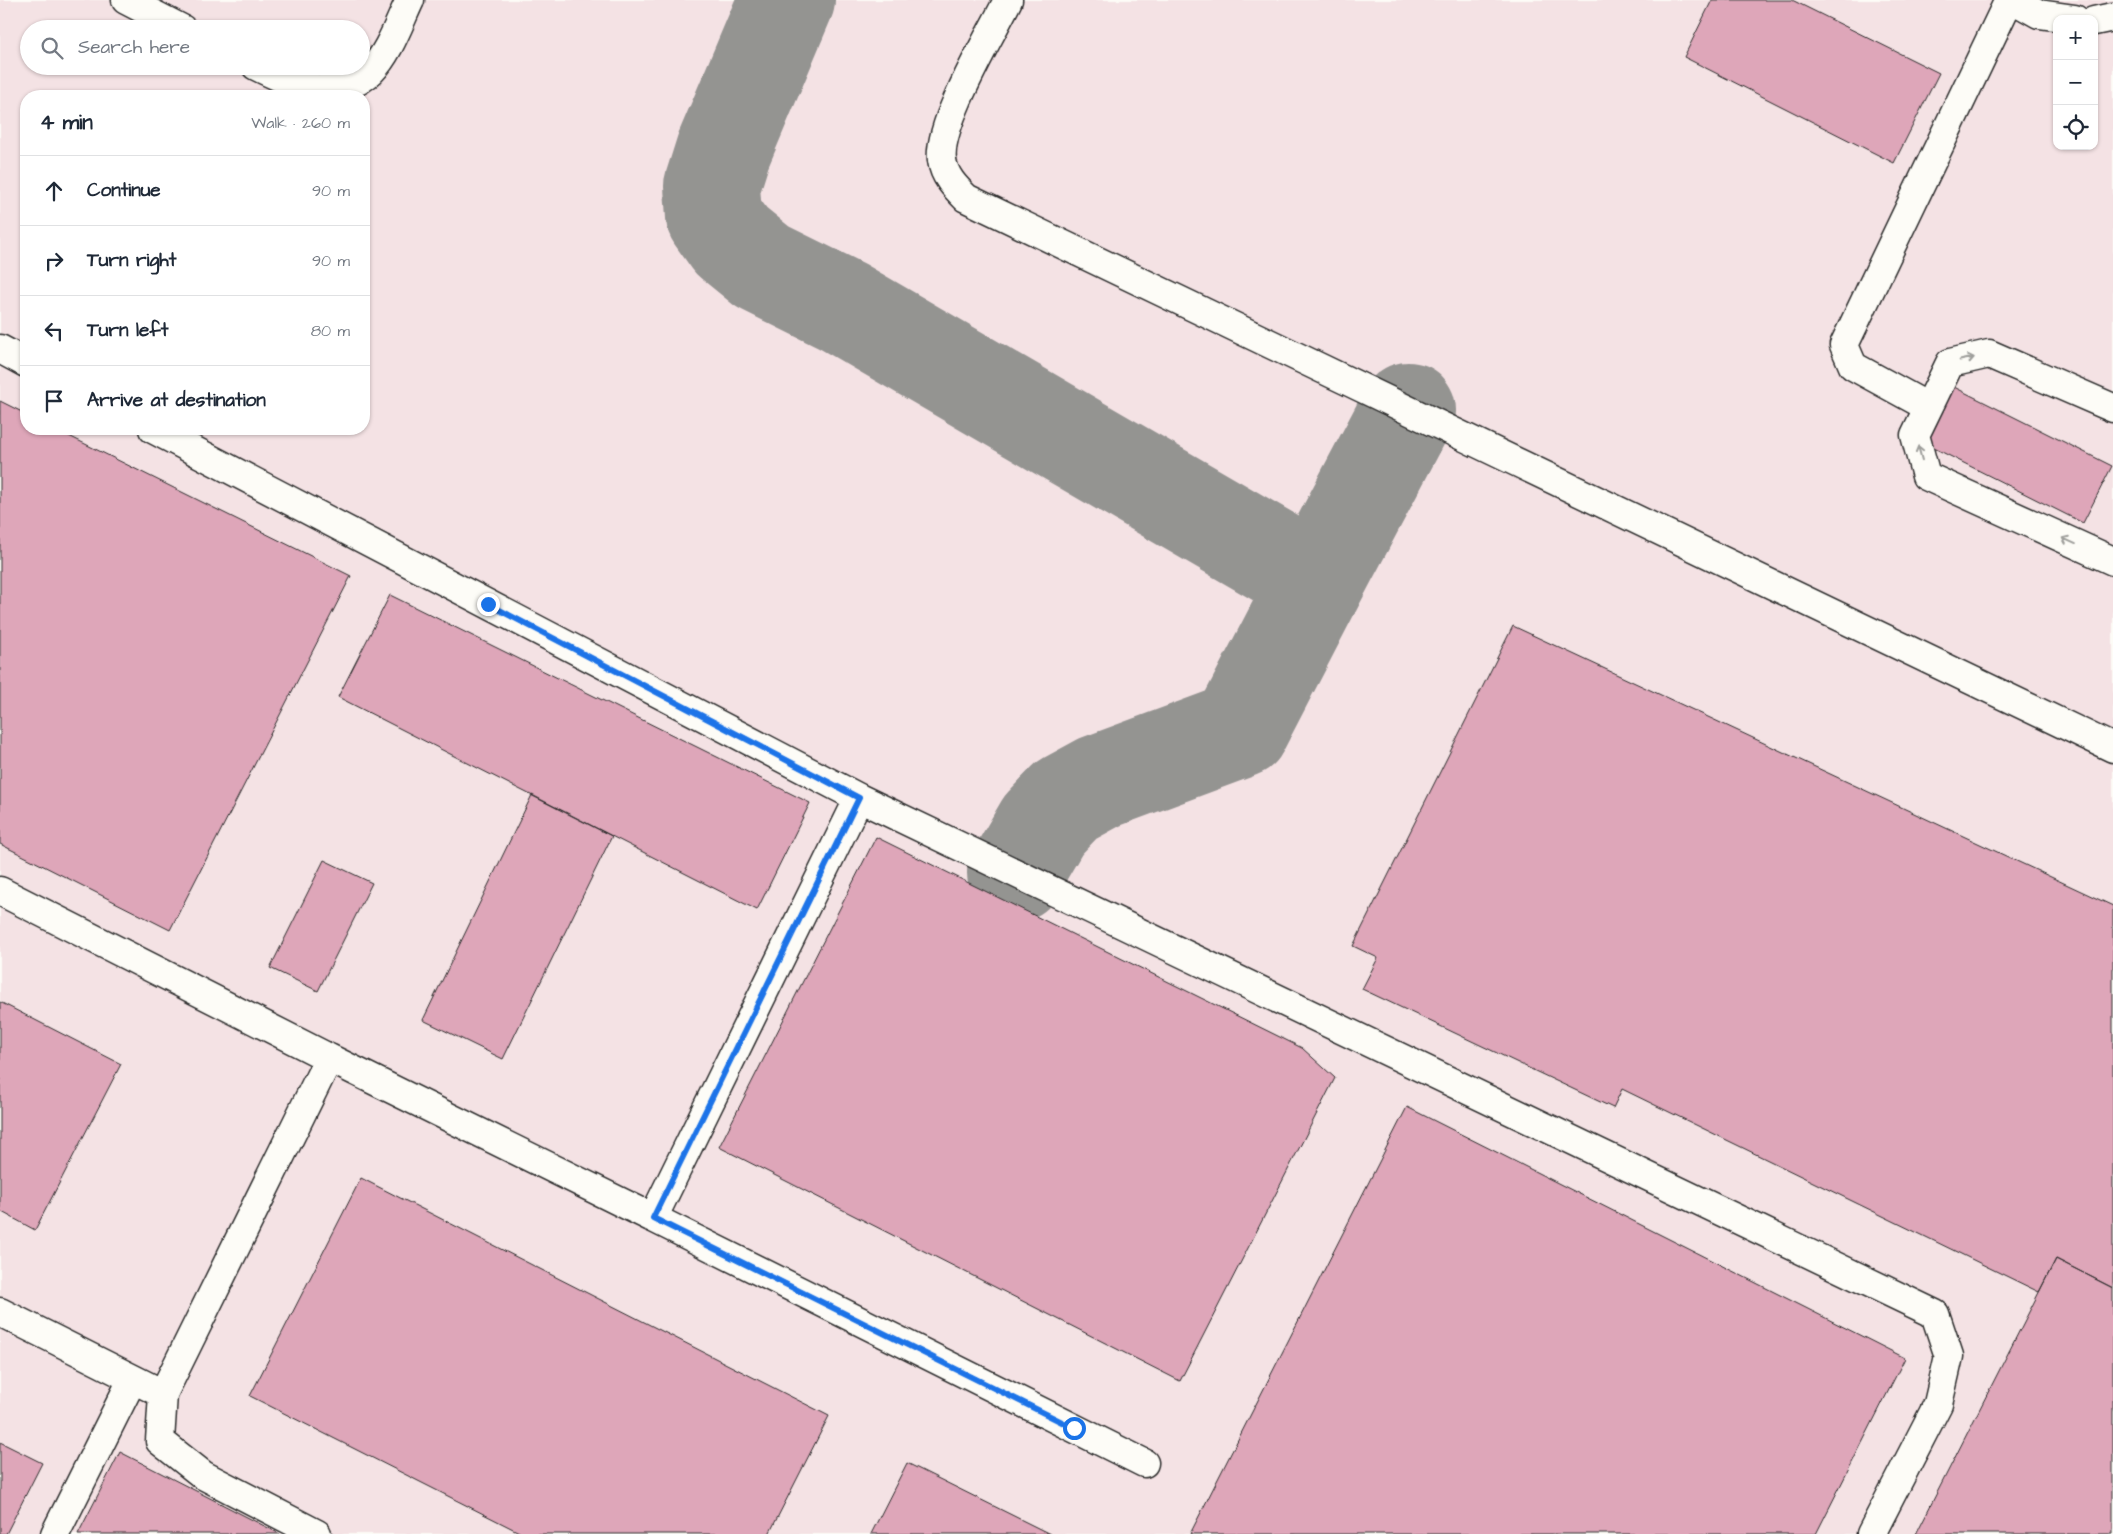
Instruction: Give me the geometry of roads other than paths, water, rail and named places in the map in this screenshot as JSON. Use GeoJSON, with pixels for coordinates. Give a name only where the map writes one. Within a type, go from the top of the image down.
{"type":"FeatureCollection","features":[{"type":"Feature","properties":{"kind":"lane"},"geometry":{"type":"LineString","coordinates":[[126,0],[165,20]]}},
{"type":"Feature","properties":{"kind":"lane"},"geometry":{"type":"LineString","coordinates":[[370,71],[389,45],[410,0]]}},
{"type":"Feature","properties":{"kind":"lane"},"geometry":{"type":"LineString","coordinates":[[1008,0],[955,106],[943,138],[942,160],[950,181],[966,198],[2113,748]]}},
{"type":"Feature","properties":{"kind":"lane"},"geometry":{"type":"LineString","coordinates":[[1928,406],[1853,366],[1844,345],[2010,0]]}},
{"type":"Feature","properties":{"kind":"lane"},"geometry":{"type":"LineString","coordinates":[[2014,0],[2039,14],[2053,16]]}},
{"type":"Feature","properties":{"kind":"lane"},"geometry":{"type":"LineString","coordinates":[[2098,20],[2113,17]]}},
{"type":"Feature","properties":{"kind":"lane"},"geometry":{"type":"LineString","coordinates":[[273,75],[289,83],[316,89],[348,86],[364,75]]}},
{"type":"Feature","properties":{"kind":"lane"},"geometry":{"type":"LineString","coordinates":[[0,349],[20,360]]}},
{"type":"Feature","properties":{"kind":"lane"},"geometry":{"type":"LineString","coordinates":[[2113,408],[1989,354],[1950,363],[1915,435],[1926,476],[2113,561]]}},
{"type":"Feature","properties":{"kind":"lane"},"geometry":{"type":"LineString","coordinates":[[164,435],[859,798],[1935,1314],[1949,1356],[1938,1404],[1871,1534]]}},
{"type":"Feature","properties":{"kind":"lane"},"geometry":{"type":"LineString","coordinates":[[653,1218],[859,798]]}},
{"type":"Feature","properties":{"kind":"lane"},"geometry":{"type":"LineString","coordinates":[[0,892],[329,1058],[1144,1463]]}},
{"type":"Feature","properties":{"kind":"lane"},"geometry":{"type":"LineString","coordinates":[[317,1534],[203,1475],[160,1441],[163,1394],[329,1058]]}},
{"type":"Feature","properties":{"kind":"lane"},"geometry":{"type":"LineString","coordinates":[[0,1312],[163,1394]]}},
{"type":"Feature","properties":{"kind":"lane"},"geometry":{"type":"LineString","coordinates":[[55,1534],[132,1380]]}}]}
